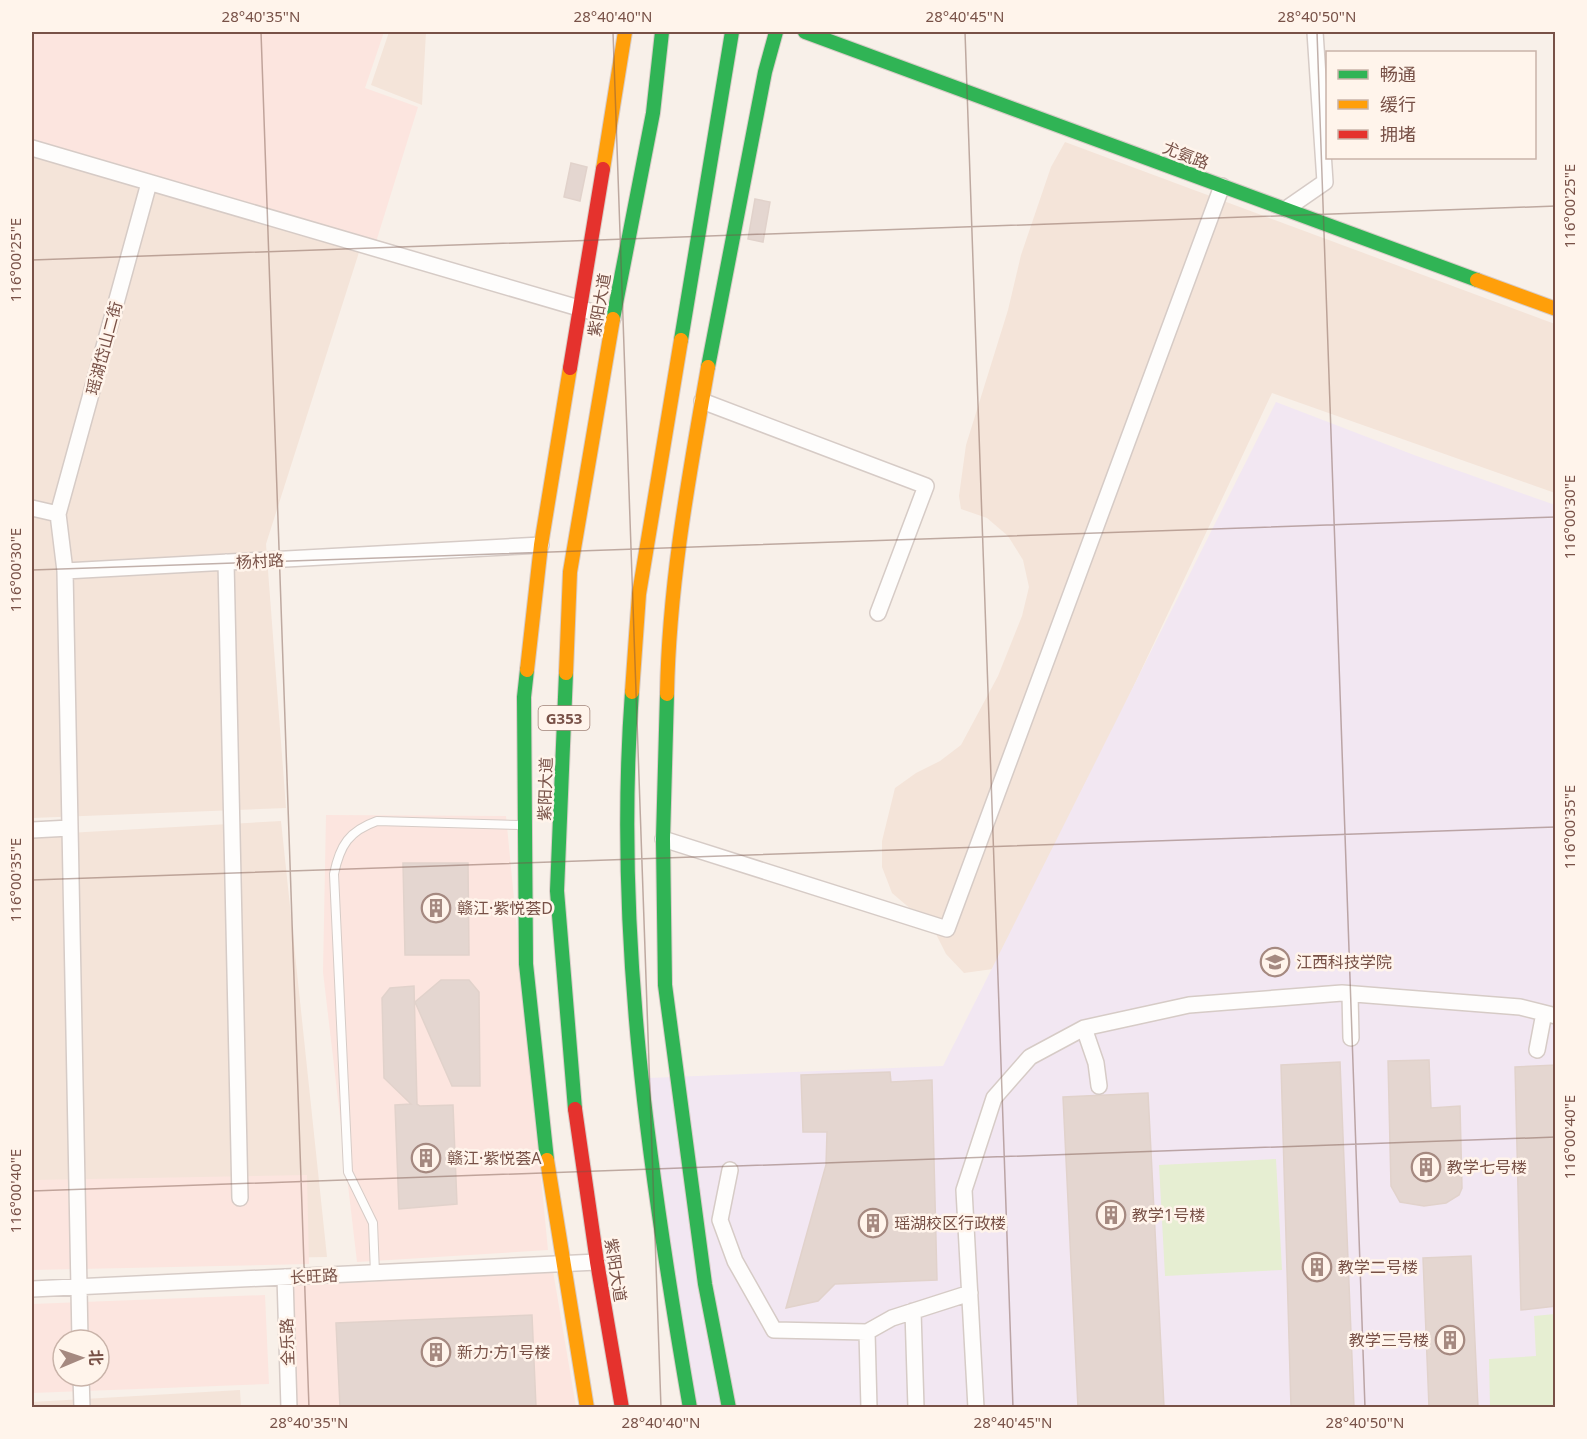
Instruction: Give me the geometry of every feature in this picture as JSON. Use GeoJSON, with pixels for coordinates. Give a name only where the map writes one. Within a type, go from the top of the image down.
{"type":"FeatureCollection","features":[{"type":"Feature","properties":{"kind":"main road"},"geometry":{"type":"LineString","coordinates":[[587,1407],[545,1145],[526,964],[524,697],[541,545],[624,32]]}},
{"type":"Feature","properties":{"kind":"main road","name":"紫阳大道"},"geometry":{"type":"LineString","coordinates":[[622,1407],[597,1262],[573,1092],[557,891],[570,572],[613,318],[653,113],[662,32]]}},
{"type":"Feature","properties":{"kind":"main road"},"geometry":{"type":"LineString","coordinates":[[690,1407],[664,1259],[632,994],[627,868],[630,717],[639,594],[732,32]]}},
{"type":"Feature","properties":{"kind":"main road"},"geometry":{"type":"LineString","coordinates":[[729,1407],[705,1284],[665,986],[663,839],[668,632],[678,542],[702,401],[765,72],[776,32]]}},
{"type":"Feature","properties":{"kind":"main road","name":"尤氨路"},"geometry":{"type":"LineString","coordinates":[[805,32],[1556,309]]}},
{"type":"Feature","properties":{"kind":"street"},"geometry":{"type":"LineString","coordinates":[[1286,209],[1324,182],[1315,32]]}},
{"type":"Feature","properties":{"kind":"street"},"geometry":{"type":"LineString","coordinates":[[32,148],[613,318]]}},
{"type":"Feature","properties":{"kind":"street","name":"瑶湖岱山二街"},"geometry":{"type":"LineString","coordinates":[[58,514],[149,183]]}},
{"type":"Feature","properties":{"kind":"street"},"geometry":{"type":"LineString","coordinates":[[663,839],[947,929],[1222,186]]}},
{"type":"Feature","properties":{"kind":"street"},"geometry":{"type":"LineString","coordinates":[[702,401],[926,486],[878,613]]}},
{"type":"Feature","properties":{"kind":"street"},"geometry":{"type":"LineString","coordinates":[[32,508],[58,514],[65,571],[80,1328]]}},
{"type":"Feature","properties":{"kind":"street","name":"杨村路"},"geometry":{"type":"LineString","coordinates":[[65,571],[541,545]]}},
{"type":"Feature","properties":{"kind":"street"},"geometry":{"type":"LineString","coordinates":[[226,562],[240,1198]]}},
{"type":"Feature","properties":{"kind":"street"},"geometry":{"type":"LineString","coordinates":[[32,830],[70,828]]}},
{"type":"Feature","properties":{"kind":"street"},"geometry":{"type":"LineString","coordinates":[[1350,994],[1351,1038]]}},
{"type":"Feature","properties":{"kind":"street"},"geometry":{"type":"LineString","coordinates":[[976,1407],[964,1190],[994,1098],[1029,1057],[1084,1028],[1189,1005],[1350,994],[1520,1008],[1550,1014],[1537,1050]]}},
{"type":"Feature","properties":{"kind":"street"},"geometry":{"type":"LineString","coordinates":[[1084,1028],[1096,1063],[1099,1086]]}},
{"type":"Feature","properties":{"kind":"street"},"geometry":{"type":"LineString","coordinates":[[730,1170],[720,1220],[735,1261],[774,1330],[867,1332],[892,1318],[970,1293]]}},
{"type":"Feature","properties":{"kind":"street","name":"长旺路"},"geometry":{"type":"LineString","coordinates":[[32,1289],[597,1262]]}},
{"type":"Feature","properties":{"kind":"street","name":"全乐路"},"geometry":{"type":"LineString","coordinates":[[285,1277],[289,1407]]}},
{"type":"Feature","properties":{"kind":"street"},"geometry":{"type":"LineString","coordinates":[[914,1311],[916,1407]]}},
{"type":"Feature","properties":{"kind":"street"},"geometry":{"type":"LineString","coordinates":[[867,1332],[869,1407]]}},
{"type":"Feature","properties":{"kind":"street"},"geometry":{"type":"LineString","coordinates":[[81,1388],[81,1407]]}},
{"type":"Feature","properties":{"kind":"lane"},"geometry":{"type":"LineString","coordinates":[[375,1273],[373,1223],[348,1172],[334,874],[337,861],[345,843],[357,828],[377,821],[525,825]]}},
{"type":"Feature","properties":{"kind":"shaded area"},"geometry":{"type":"Polygon","coordinates":[[[32,32],[384,32],[365,88],[418,107],[376,242],[32,140],[32,32]]]}},
{"type":"Feature","properties":{"kind":"shaded area"},"geometry":{"type":"Polygon","coordinates":[[[389,32],[426,32],[422,105],[371,85],[389,32]]]}},
{"type":"Feature","properties":{"kind":"shaded area"},"geometry":{"type":"Polygon","coordinates":[[[1065,142],[1555,324],[1555,493],[1272,393],[1011,946],[993,969],[964,973],[946,954],[933,928],[892,893],[882,867],[882,841],[895,788],[916,773],[940,761],[961,745],[998,676],[1022,616],[1029,587],[1023,560],[1008,536],[987,518],[961,509],[959,496],[966,445],[1008,310],[1021,255],[1051,167],[1065,142]]]}},
{"type":"Feature","properties":{"kind":"shaded area"},"geometry":{"type":"Polygon","coordinates":[[[32,151],[361,246],[266,544],[286,808],[32,818],[32,151]]]}},
{"type":"Feature","properties":{"kind":"shaded area","name":"江西科技学院"},"geometry":{"type":"Polygon","coordinates":[[[1276,402],[1414,455],[1555,505],[1555,1407],[692,1407],[648,1078],[943,1066],[1276,402]]]}},
{"type":"Feature","properties":{"kind":"shaded area"},"geometry":{"type":"Polygon","coordinates":[[[326,815],[506,816],[548,1250],[357,1262],[323,972],[326,815]]]}},
{"type":"Feature","properties":{"kind":"shaded area"},"geometry":{"type":"Polygon","coordinates":[[[281,821],[327,1257],[32,1262],[32,835],[281,821]]]}},
{"type":"Feature","properties":{"kind":"shaded area"},"geometry":{"type":"Polygon","coordinates":[[[307,1175],[309,1264],[32,1270],[32,1180],[307,1175]]]}},
{"type":"Feature","properties":{"kind":"shaded area"},"geometry":{"type":"Polygon","coordinates":[[[553,1271],[576,1407],[297,1407],[291,1286],[553,1271]]]}},
{"type":"Feature","properties":{"kind":"shaded area"},"geometry":{"type":"Polygon","coordinates":[[[265,1295],[269,1384],[32,1393],[32,1304],[265,1295]]]}},
{"type":"Feature","properties":{"kind":"shaded area"},"geometry":{"type":"Polygon","coordinates":[[[240,1390],[241,1407],[32,1408],[32,1402],[240,1390]]]}},
{"type":"Feature","properties":{"kind":"green space"},"geometry":{"type":"Polygon","coordinates":[[[1276,1159],[1282,1270],[1165,1276],[1159,1165],[1276,1159]]]}},
{"type":"Feature","properties":{"kind":"green space"},"geometry":{"type":"Polygon","coordinates":[[[1555,1314],[1555,1407],[1490,1407],[1489,1359],[1536,1356],[1534,1316],[1555,1314]]]}},
{"type":"Feature","properties":{"kind":"building"},"geometry":{"type":"Polygon","coordinates":[[[571,163],[587,167],[580,201],[564,197],[571,163]]]}},
{"type":"Feature","properties":{"kind":"building"},"geometry":{"type":"Polygon","coordinates":[[[755,199],[770,202],[763,242],[748,239],[755,199]]]}},
{"type":"Feature","properties":{"kind":"building","name":"赣江·紫悦荟D"},"geometry":{"type":"Polygon","coordinates":[[[403,863],[468,863],[469,955],[405,955],[403,863]]]}},
{"type":"Feature","properties":{"kind":"building"},"geometry":{"type":"Polygon","coordinates":[[[441,980],[469,980],[479,992],[480,1086],[452,1086],[415,1002],[441,980]]]}},
{"type":"Feature","properties":{"kind":"building"},"geometry":{"type":"Polygon","coordinates":[[[414,986],[417,1104],[420,1106],[453,1105],[457,1204],[399,1209],[395,1105],[411,1104],[384,1078],[382,998],[390,988],[414,986]]]}},
{"type":"Feature","properties":{"kind":"building"},"geometry":{"type":"Polygon","coordinates":[[[1429,1060],[1431,1108],[1460,1106],[1462,1188],[1459,1195],[1446,1203],[1424,1206],[1400,1202],[1391,1186],[1388,1061],[1429,1060]]]}},
{"type":"Feature","properties":{"kind":"building","name":"教学二号楼"},"geometry":{"type":"Polygon","coordinates":[[[1340,1062],[1354,1407],[1291,1407],[1281,1065],[1340,1062]]]}},
{"type":"Feature","properties":{"kind":"building"},"geometry":{"type":"Polygon","coordinates":[[[1556,1065],[1556,1306],[1521,1310],[1515,1067],[1556,1065]]]}},
{"type":"Feature","properties":{"kind":"building","name":"瑶湖校区行政楼"},"geometry":{"type":"Polygon","coordinates":[[[890,1072],[891,1082],[932,1080],[937,1280],[835,1284],[818,1301],[786,1308],[826,1165],[827,1132],[803,1132],[801,1075],[890,1072]]]}},
{"type":"Feature","properties":{"kind":"building","name":"教学1号楼"},"geometry":{"type":"Polygon","coordinates":[[[1148,1093],[1164,1407],[1078,1407],[1063,1097],[1148,1093]]]}},
{"type":"Feature","properties":{"kind":"building","name":"教学三号楼"},"geometry":{"type":"Polygon","coordinates":[[[1471,1256],[1478,1407],[1429,1407],[1423,1258],[1471,1256]]]}},
{"type":"Feature","properties":{"kind":"building"},"geometry":{"type":"Polygon","coordinates":[[[532,1315],[536,1407],[340,1407],[336,1323],[532,1315]]]}},
{"type":"Feature","properties":{"kind":"traffic: fast"},"geometry":{"type":"LineString","coordinates":[[613,319],[653,113],[662,32]]}},
{"type":"Feature","properties":{"kind":"traffic: fast"},"geometry":{"type":"LineString","coordinates":[[681,340],[732,32]]}},
{"type":"Feature","properties":{"kind":"traffic: fast"},"geometry":{"type":"LineString","coordinates":[[708,367],[765,72],[776,32]]}},
{"type":"Feature","properties":{"kind":"traffic: fast"},"geometry":{"type":"LineString","coordinates":[[805,32],[1477,280]]}},
{"type":"Feature","properties":{"kind":"traffic: fast"},"geometry":{"type":"LineString","coordinates":[[527,670],[524,697],[526,964],[547,1160]]}},
{"type":"Feature","properties":{"kind":"traffic: fast"},"geometry":{"type":"LineString","coordinates":[[566,673],[557,891],[575,1109]]}},
{"type":"Feature","properties":{"kind":"traffic: fast"},"geometry":{"type":"LineString","coordinates":[[632,692],[628,782],[628,872],[639,1052],[661,1230],[690,1408]]}},
{"type":"Feature","properties":{"kind":"traffic: fast"},"geometry":{"type":"LineString","coordinates":[[667,694],[663,839],[665,985],[705,1284],[729,1408]]}},
{"type":"Feature","properties":{"kind":"traffic: slow"},"geometry":{"type":"LineString","coordinates":[[603,169],[625,32]]}},
{"type":"Feature","properties":{"kind":"traffic: slow"},"geometry":{"type":"LineString","coordinates":[[1477,280],[1556,309]]}},
{"type":"Feature","properties":{"kind":"traffic: slow"},"geometry":{"type":"LineString","coordinates":[[566,673],[570,572],[613,319]]}},
{"type":"Feature","properties":{"kind":"traffic: slow"},"geometry":{"type":"LineString","coordinates":[[632,692],[639,594],[681,340]]}},
{"type":"Feature","properties":{"kind":"traffic: slow"},"geometry":{"type":"LineString","coordinates":[[667,694],[676,570],[708,367]]}},
{"type":"Feature","properties":{"kind":"traffic: slow"},"geometry":{"type":"LineString","coordinates":[[527,670],[541,545],[570,368]]}},
{"type":"Feature","properties":{"kind":"traffic: slow"},"geometry":{"type":"LineString","coordinates":[[547,1160],[587,1408]]}},
{"type":"Feature","properties":{"kind":"traffic: jam"},"geometry":{"type":"LineString","coordinates":[[570,368],[603,169]]}},
{"type":"Feature","properties":{"kind":"traffic: jam"},"geometry":{"type":"LineString","coordinates":[[575,1109],[597,1262],[622,1408]]}},
{"type":"Feature","properties":{"kind":"place","name":"赣江·紫悦荟D"},"geometry":{"type":"Point","coordinates":[436,908]}},
{"type":"Feature","properties":{"kind":"place","name":"江西科技学院"},"geometry":{"type":"Point","coordinates":[1275,962]}},
{"type":"Feature","properties":{"kind":"place","name":"赣江·紫悦荟A"},"geometry":{"type":"Point","coordinates":[426,1158]}},
{"type":"Feature","properties":{"kind":"place","name":"教学七号楼"},"geometry":{"type":"Point","coordinates":[1426,1167]}},
{"type":"Feature","properties":{"kind":"place","name":"教学1号楼"},"geometry":{"type":"Point","coordinates":[1111,1215]}},
{"type":"Feature","properties":{"kind":"place","name":"瑶湖校区行政楼"},"geometry":{"type":"Point","coordinates":[873,1223]}},
{"type":"Feature","properties":{"kind":"place","name":"教学二号楼"},"geometry":{"type":"Point","coordinates":[1317,1267]}},
{"type":"Feature","properties":{"kind":"place","name":"教学三号楼"},"geometry":{"type":"Point","coordinates":[1450,1340]}},
{"type":"Feature","properties":{"kind":"place","name":"新力·方1号楼"},"geometry":{"type":"Point","coordinates":[436,1352]}}]}
